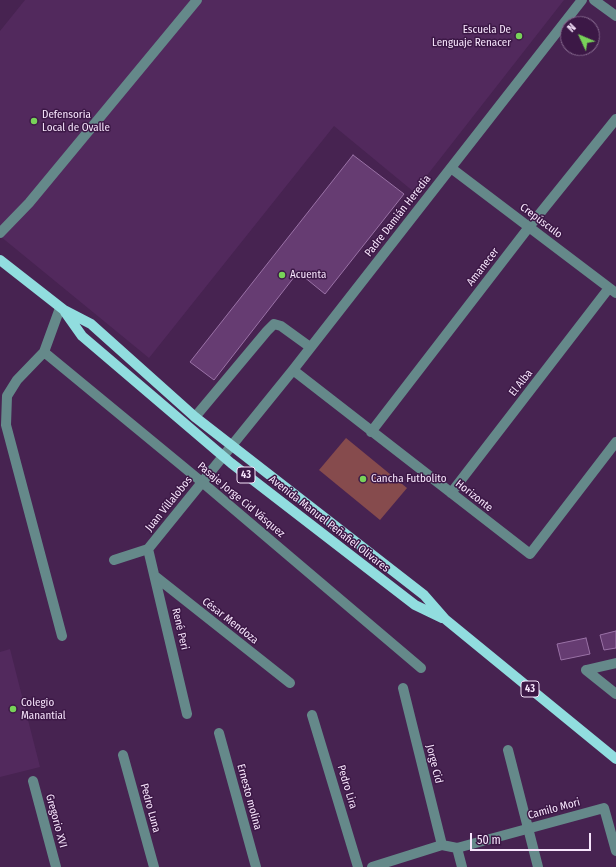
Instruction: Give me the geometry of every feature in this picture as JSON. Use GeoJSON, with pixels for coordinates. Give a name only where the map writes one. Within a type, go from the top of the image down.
{"type":"FeatureCollection","features":[{"type":"Feature","properties":{"kind":"main road","name":"Avenida Manuel Peñafiel Olivares"},"geometry":{"type":"LineString","coordinates":[[0,260],[62,309],[91,324],[195,417],[424,595],[445,619],[616,759]]}},
{"type":"Feature","properties":{"kind":"main road","name":"Avenida Manuel Peñafiel Olivares"},"geometry":{"type":"LineString","coordinates":[[62,309],[82,336],[224,457],[415,605],[445,619]]}},
{"type":"Feature","properties":{"kind":"street"},"geometry":{"type":"LineString","coordinates":[[0,233],[29,203],[197,0]]}},
{"type":"Feature","properties":{"kind":"street","name":"Padre Damián Heredia"},"geometry":{"type":"LineString","coordinates":[[232,446],[582,0]]}},
{"type":"Feature","properties":{"kind":"street"},"geometry":{"type":"LineString","coordinates":[[594,0],[616,16]]}},
{"type":"Feature","properties":{"kind":"street","name":"Amanecer"},"geometry":{"type":"LineString","coordinates":[[371,432],[529,227],[616,119]]}},
{"type":"Feature","properties":{"kind":"street","name":"Crepúsculo"},"geometry":{"type":"LineString","coordinates":[[451,168],[613,291]]}},
{"type":"Feature","properties":{"kind":"street","name":"El Alba"},"geometry":{"type":"LineString","coordinates":[[451,493],[613,291]]}},
{"type":"Feature","properties":{"kind":"street"},"geometry":{"type":"LineString","coordinates":[[62,309],[44,352],[18,380],[7,396],[6,426],[62,636]]}},
{"type":"Feature","properties":{"kind":"street"},"geometry":{"type":"LineString","coordinates":[[195,417],[274,324],[281,326],[310,347]]}},
{"type":"Feature","properties":{"kind":"street","name":"Pasaje Jorge Cid Vásquez"},"geometry":{"type":"LineString","coordinates":[[44,352],[203,482],[421,668]]}},
{"type":"Feature","properties":{"kind":"street","name":"Horizonte"},"geometry":{"type":"LineString","coordinates":[[293,370],[530,554],[616,442]]}},
{"type":"Feature","properties":{"kind":"street","name":"Juan Villalobos"},"geometry":{"type":"LineString","coordinates":[[114,560],[148,549],[232,446]]}},
{"type":"Feature","properties":{"kind":"street","name":"René Peri"},"geometry":{"type":"LineString","coordinates":[[148,549],[187,714]]}},
{"type":"Feature","properties":{"kind":"street","name":"César Mendoza"},"geometry":{"type":"LineString","coordinates":[[156,578],[290,683]]}},
{"type":"Feature","properties":{"kind":"street"},"geometry":{"type":"LineString","coordinates":[[616,663],[586,670],[616,694]]}},
{"type":"Feature","properties":{"kind":"street","name":"Jorge Cid"},"geometry":{"type":"LineString","coordinates":[[403,688],[442,846]]}},
{"type":"Feature","properties":{"kind":"street","name":"Pedro Lira"},"geometry":{"type":"LineString","coordinates":[[312,715],[358,867]]}},
{"type":"Feature","properties":{"kind":"street","name":"Ernesto molina"},"geometry":{"type":"LineString","coordinates":[[219,733],[256,867]]}},
{"type":"Feature","properties":{"kind":"street"},"geometry":{"type":"LineString","coordinates":[[508,750],[538,867]]}},
{"type":"Feature","properties":{"kind":"street","name":"Pedro Luna"},"geometry":{"type":"LineString","coordinates":[[123,755],[154,867]]}},
{"type":"Feature","properties":{"kind":"street","name":"Gregorio XVI"},"geometry":{"type":"LineString","coordinates":[[33,781],[56,867]]}},
{"type":"Feature","properties":{"kind":"street","name":"Camilo Mori"},"geometry":{"type":"LineString","coordinates":[[372,867],[442,846],[457,848],[604,808],[616,851]]}},
{"type":"Feature","properties":{"kind":"street"},"geometry":{"type":"LineString","coordinates":[[457,848],[462,867]]}},
{"type":"Feature","properties":{"kind":"shaded area"},"geometry":{"type":"Polygon","coordinates":[[[25,0],[564,0],[414,192],[334,126],[149,358],[0,236],[0,31],[25,0]]]}},
{"type":"Feature","properties":{"kind":"shaded area","name":"Cancha Futbolito"},"geometry":{"type":"Polygon","coordinates":[[[346,438],[407,488],[380,520],[319,470],[346,438]]]}},
{"type":"Feature","properties":{"kind":"shaded area","name":"Colegio Manantial"},"geometry":{"type":"Polygon","coordinates":[[[10,649],[40,767],[0,777],[0,652],[10,649]]]}},
{"type":"Feature","properties":{"kind":"building"},"geometry":{"type":"Polygon","coordinates":[[[353,155],[404,194],[325,294],[298,272],[214,380],[190,362],[353,155]]]}},
{"type":"Feature","properties":{"kind":"building"},"geometry":{"type":"Polygon","coordinates":[[[616,631],[616,648],[604,650],[600,635],[616,631]]]}},
{"type":"Feature","properties":{"kind":"building"},"geometry":{"type":"Polygon","coordinates":[[[586,638],[590,654],[561,660],[557,644],[586,638]]]}},
{"type":"Feature","properties":{"kind":"place","name":"Escuela De Lenguaje Renacer"},"geometry":{"type":"Point","coordinates":[519,36]}},
{"type":"Feature","properties":{"kind":"place","name":"Defensoria Local de Ovalle"},"geometry":{"type":"Point","coordinates":[34,121]}},
{"type":"Feature","properties":{"kind":"place","name":"Acuenta"},"geometry":{"type":"Point","coordinates":[282,275]}},
{"type":"Feature","properties":{"kind":"place","name":"Cancha Futbolito"},"geometry":{"type":"Point","coordinates":[363,479]}},
{"type":"Feature","properties":{"kind":"place","name":"Colegio Manantial"},"geometry":{"type":"Point","coordinates":[13,709]}}]}
